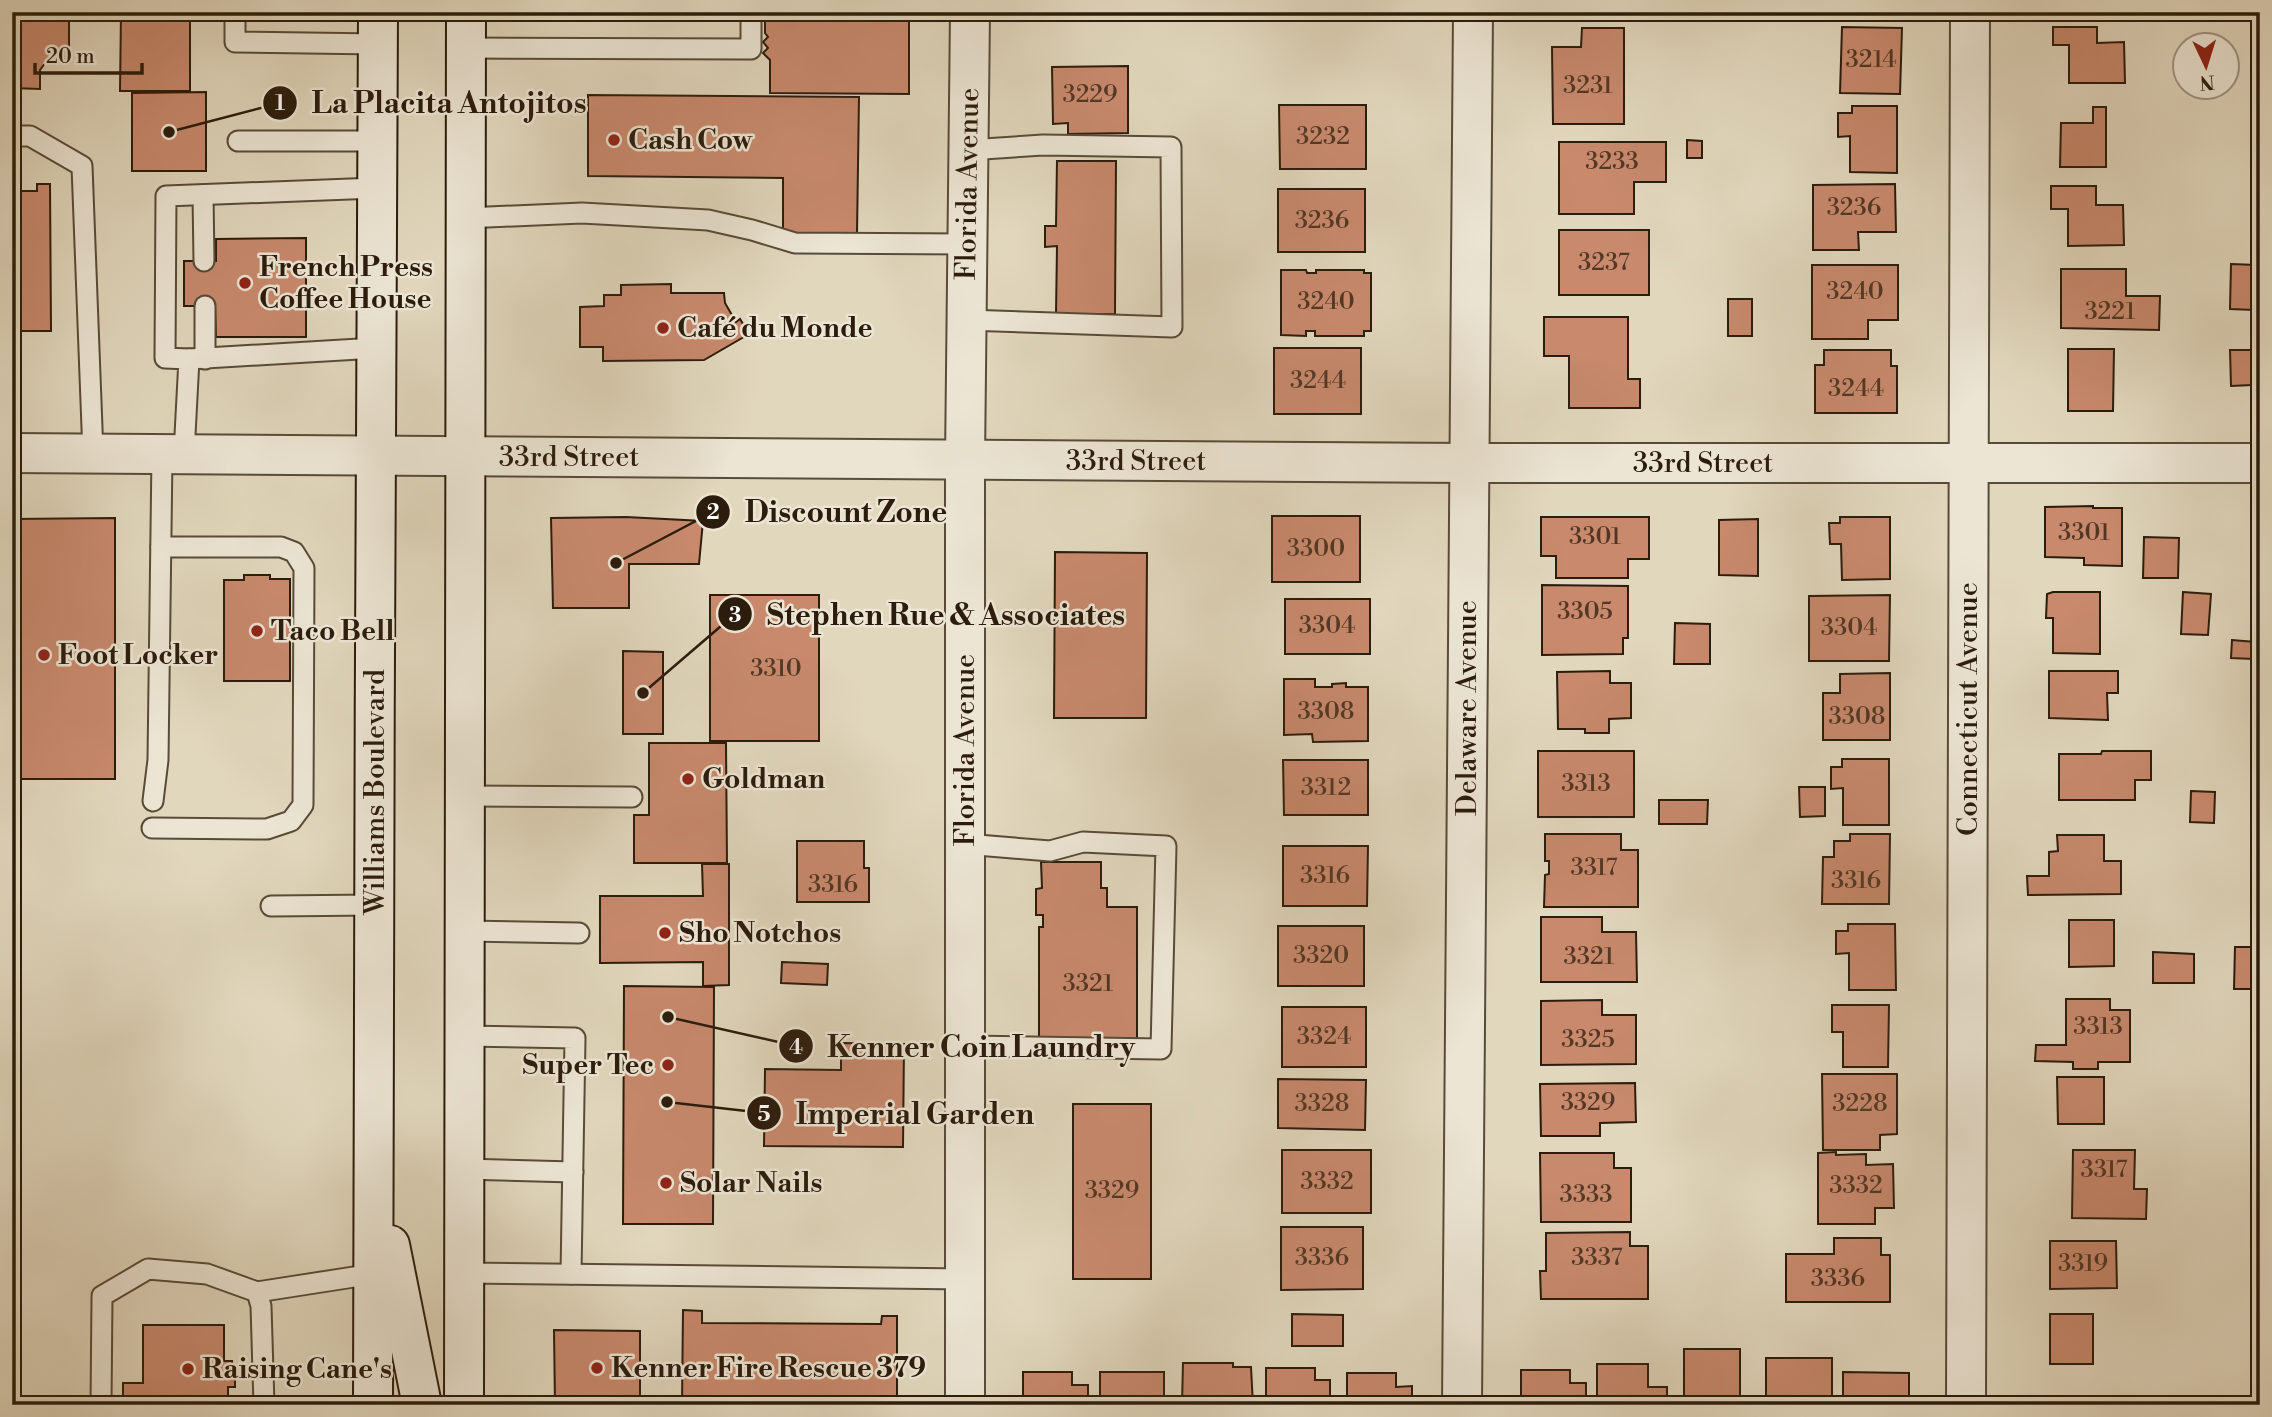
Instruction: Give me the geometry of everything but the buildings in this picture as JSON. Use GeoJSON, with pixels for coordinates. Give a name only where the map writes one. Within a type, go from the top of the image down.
{"type":"FeatureCollection","features":[{"type":"Feature","properties":{"kind":"street","name":"Florida Avenue"},"geometry":{"type":"LineString","coordinates":[[965,1405],[965,460],[970,12]]}},
{"type":"Feature","properties":{"kind":"street","name":"Delaware Avenue"},"geometry":{"type":"LineString","coordinates":[[1462,1405],[1473,12]]}},
{"type":"Feature","properties":{"kind":"street","name":"Connecticut Avenue"},"geometry":{"type":"LineString","coordinates":[[1966,1405],[1970,12]]}},
{"type":"Feature","properties":{"kind":"street","name":"Williams Boulevard"},"geometry":{"type":"LineString","coordinates":[[373,1405],[376,905],[374,456],[378,28]]}},
{"type":"Feature","properties":{"kind":"street"},"geometry":{"type":"LineString","coordinates":[[464,1405],[466,30]]}},
{"type":"Feature","properties":{"kind":"street","name":"33rd Street"},"geometry":{"type":"LineString","coordinates":[[12,453],[1469,463],[2260,463]]}},
{"type":"Feature","properties":{"kind":"street"},"geometry":{"type":"LineString","coordinates":[[374,1171],[422,1405]]}},
{"type":"Feature","properties":{"kind":"lane"},"geometry":{"type":"LineString","coordinates":[[235,12],[235,42],[378,28]]}},
{"type":"Feature","properties":{"kind":"lane"},"geometry":{"type":"LineString","coordinates":[[466,30],[751,50],[751,12]]}},
{"type":"Feature","properties":{"kind":"lane"},"geometry":{"type":"LineString","coordinates":[[12,136],[30,136],[82,166],[93,454]]}},
{"type":"Feature","properties":{"kind":"lane"},"geometry":{"type":"LineString","coordinates":[[238,141],[377,141]]}},
{"type":"Feature","properties":{"kind":"lane"},"geometry":{"type":"LineString","coordinates":[[966,320],[1172,327],[1171,147],[1043,145],[968,150]]}},
{"type":"Feature","properties":{"kind":"lane"},"geometry":{"type":"LineString","coordinates":[[376,188],[166,196],[166,358],[197,359],[376,348]]}},
{"type":"Feature","properties":{"kind":"lane"},"geometry":{"type":"LineString","coordinates":[[202,195],[204,261]]}},
{"type":"Feature","properties":{"kind":"lane"},"geometry":{"type":"LineString","coordinates":[[466,218],[582,213],[708,220],[795,243],[967,244]]}},
{"type":"Feature","properties":{"kind":"lane"},"geometry":{"type":"LineString","coordinates":[[153,801],[158,760],[161,547],[173,455],[197,359],[205,306]]}},
{"type":"Feature","properties":{"kind":"lane"},"geometry":{"type":"LineString","coordinates":[[152,828],[267,829],[291,821],[303,805],[304,568],[293,552],[281,547],[161,547]]}},
{"type":"Feature","properties":{"kind":"lane"},"geometry":{"type":"LineString","coordinates":[[464,796],[632,797]]}},
{"type":"Feature","properties":{"kind":"lane"},"geometry":{"type":"LineString","coordinates":[[965,844],[1050,851],[1083,842],[1166,846],[1161,1049],[965,1045]]}},
{"type":"Feature","properties":{"kind":"lane"},"geometry":{"type":"LineString","coordinates":[[271,906],[376,905]]}},
{"type":"Feature","properties":{"kind":"lane"},"geometry":{"type":"LineString","coordinates":[[465,931],[579,933]]}},
{"type":"Feature","properties":{"kind":"lane"},"geometry":{"type":"LineString","coordinates":[[464,1036],[575,1038],[570,1274]]}},
{"type":"Feature","properties":{"kind":"lane"},"geometry":{"type":"LineString","coordinates":[[464,1169],[573,1172]]}},
{"type":"Feature","properties":{"kind":"lane"},"geometry":{"type":"LineString","coordinates":[[100,1405],[102,1296],[148,1269],[207,1274],[257,1292],[373,1274]]}},
{"type":"Feature","properties":{"kind":"lane"},"geometry":{"type":"LineString","coordinates":[[464,1273],[965,1279]]}},
{"type":"Feature","properties":{"kind":"lane"},"geometry":{"type":"LineString","coordinates":[[257,1292],[261,1306],[264,1405]]}},
{"type":"Feature","properties":{"kind":"place","name":"La Placita Antojitos"},"geometry":{"type":"Point","coordinates":[169,132]}},
{"type":"Feature","properties":{"kind":"place","name":"Cash Cow"},"geometry":{"type":"Point","coordinates":[614,140]}},
{"type":"Feature","properties":{"kind":"place","name":"French Press Coffee House"},"geometry":{"type":"Point","coordinates":[245,283]}},
{"type":"Feature","properties":{"kind":"place","name":"Café du Monde"},"geometry":{"type":"Point","coordinates":[663,328]}},
{"type":"Feature","properties":{"kind":"place","name":"Discount Zone"},"geometry":{"type":"Point","coordinates":[616,563]}},
{"type":"Feature","properties":{"kind":"place","name":"Taco Bell"},"geometry":{"type":"Point","coordinates":[257,631]}},
{"type":"Feature","properties":{"kind":"place","name":"Foot Locker"},"geometry":{"type":"Point","coordinates":[44,655]}},
{"type":"Feature","properties":{"kind":"place","name":"Stephen Rue & Associates"},"geometry":{"type":"Point","coordinates":[643,693]}},
{"type":"Feature","properties":{"kind":"place","name":"Goldman"},"geometry":{"type":"Point","coordinates":[688,779]}},
{"type":"Feature","properties":{"kind":"place","name":"Sho Notchos"},"geometry":{"type":"Point","coordinates":[665,933]}},
{"type":"Feature","properties":{"kind":"place","name":"Kenner Coin Laundry"},"geometry":{"type":"Point","coordinates":[668,1017]}},
{"type":"Feature","properties":{"kind":"place","name":"Super Tec"},"geometry":{"type":"Point","coordinates":[668,1065]}},
{"type":"Feature","properties":{"kind":"place","name":"Imperial Garden"},"geometry":{"type":"Point","coordinates":[667,1102]}},
{"type":"Feature","properties":{"kind":"place","name":"Solar Nails"},"geometry":{"type":"Point","coordinates":[666,1183]}},
{"type":"Feature","properties":{"kind":"place","name":"Kenner Fire Rescue 379"},"geometry":{"type":"Point","coordinates":[597,1368]}},
{"type":"Feature","properties":{"kind":"place","name":"Raising Cane's"},"geometry":{"type":"Point","coordinates":[188,1369]}}]}
